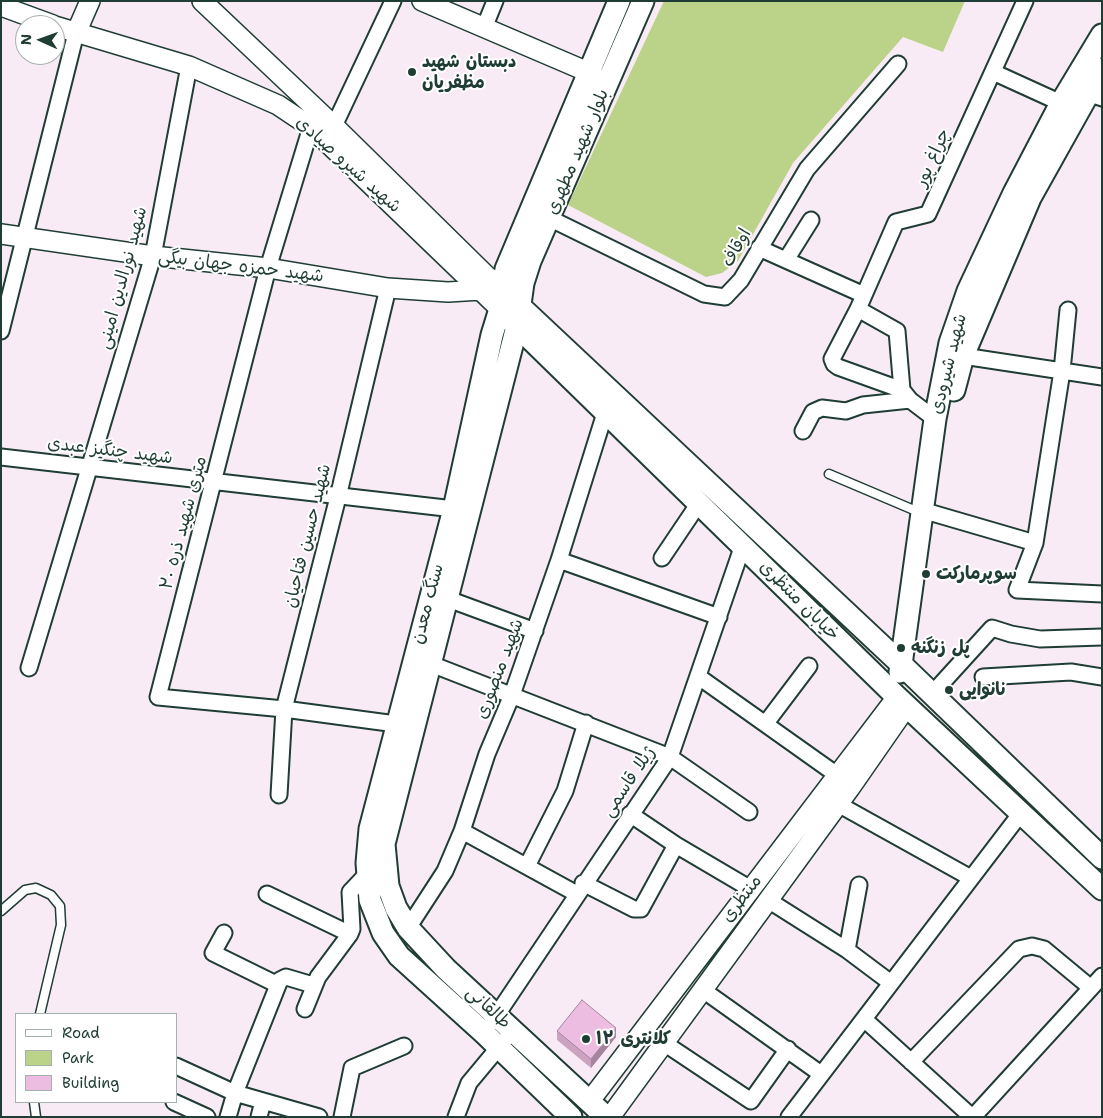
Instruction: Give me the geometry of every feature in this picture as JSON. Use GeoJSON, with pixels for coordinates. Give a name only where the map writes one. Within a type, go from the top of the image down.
{"type":"FeatureCollection","features":[{"type":"Feature","properties":{"kind":"main road","name":"بلوار شهید مطهری"},"geometry":{"type":"LineString","coordinates":[[499,295],[517,240],[619,1]]}},
{"type":"Feature","properties":{"kind":"main road","name":"بلوار شهید مطهری"},"geometry":{"type":"LineString","coordinates":[[499,295],[530,261],[643,1]]}},
{"type":"Feature","properties":{"kind":"main road","name":"شهید شیرودی"},"geometry":{"type":"LineString","coordinates":[[902,701],[926,513],[934,419],[950,343],[968,291],[1014,193],[1061,103],[1102,35]]}},
{"type":"Feature","properties":{"kind":"main road","name":"شهید شیرودی"},"geometry":{"type":"LineString","coordinates":[[926,513],[952,396],[963,356],[1030,198],[1095,96],[1102,69]]}},
{"type":"Feature","properties":{"kind":"main road","name":"سنگ معدن"},"geometry":{"type":"LineString","coordinates":[[388,886],[384,844],[432,664],[517,326],[499,295]]}},
{"type":"Feature","properties":{"kind":"main road","name":"سنگ معدن"},"geometry":{"type":"LineString","coordinates":[[370,900],[367,874],[370,829],[396,724],[454,509],[499,295]]}},
{"type":"Feature","properties":{"kind":"main road","name":"خیابان منتظری"},"geometry":{"type":"LineString","coordinates":[[499,295],[906,668],[1102,858]]}},
{"type":"Feature","properties":{"kind":"main road","name":"خیابان منتظری"},"geometry":{"type":"LineString","coordinates":[[517,326],[902,701],[1102,889]]}},
{"type":"Feature","properties":{"kind":"main road","name":"طالقانی"},"geometry":{"type":"LineString","coordinates":[[388,886],[396,908],[408,928],[446,969],[606,1117]]}},
{"type":"Feature","properties":{"kind":"main road","name":"طالقانی"},"geometry":{"type":"LineString","coordinates":[[370,900],[383,934],[399,956],[492,1040],[571,1117]]}},
{"type":"Feature","properties":{"kind":"street"},"geometry":{"type":"LineString","coordinates":[[1,331],[26,239],[76,34],[90,1]]}},
{"type":"Feature","properties":{"kind":"street","name":"شهید شیرو صیادی"},"geometry":{"type":"LineString","coordinates":[[202,1],[334,126],[499,295]]}},
{"type":"Feature","properties":{"kind":"street"},"geometry":{"type":"LineString","coordinates":[[334,126],[393,1]]}},
{"type":"Feature","properties":{"kind":"street"},"geometry":{"type":"LineString","coordinates":[[422,1],[588,72],[606,85]]}},
{"type":"Feature","properties":{"kind":"street"},"geometry":{"type":"LineString","coordinates":[[484,28],[495,1]]}},
{"type":"Feature","properties":{"kind":"street","name":"چراغ پور"},"geometry":{"type":"LineString","coordinates":[[861,302],[896,222],[928,214],[1025,1]]}},
{"type":"Feature","properties":{"kind":"street","name":"شهید شیرو صیادی"},"geometry":{"type":"LineString","coordinates":[[1,6],[26,15]]}},
{"type":"Feature","properties":{"kind":"street","name":"شهید شیرو صیادی"},"geometry":{"type":"LineString","coordinates":[[65,30],[189,66],[278,105],[311,127],[499,295]]}},
{"type":"Feature","properties":{"kind":"street","name":"اوقاف"},"geometry":{"type":"LineString","coordinates":[[549,218],[704,294],[725,296],[741,280],[807,169],[898,64]]}},
{"type":"Feature","properties":{"kind":"street","name":"شهید نورالدین امینی"},"geometry":{"type":"LineString","coordinates":[[29,668],[153,256],[189,66]]}},
{"type":"Feature","properties":{"kind":"street"},"geometry":{"type":"LineString","coordinates":[[993,72],[1061,103]]}},
{"type":"Feature","properties":{"kind":"street","name":"۲۰ متری شهید ذره"},"geometry":{"type":"LineString","coordinates":[[311,127],[268,268],[158,697],[284,709],[396,724]]}},
{"type":"Feature","properties":{"kind":"street"},"geometry":{"type":"LineString","coordinates":[[786,260],[810,220]]}},
{"type":"Feature","properties":{"kind":"street","name":"شهید حمزه جهان بیگی"},"geometry":{"type":"LineString","coordinates":[[1,234],[153,256],[268,268],[388,288],[499,295]]}},
{"type":"Feature","properties":{"kind":"street"},"geometry":{"type":"LineString","coordinates":[[759,248],[786,260],[861,302],[897,331],[906,395]]}},
{"type":"Feature","properties":{"kind":"street","name":"شهید حسین فتاحیان"},"geometry":{"type":"LineString","coordinates":[[279,795],[284,709],[338,497],[388,288]]}},
{"type":"Feature","properties":{"kind":"street"},"geometry":{"type":"LineString","coordinates":[[861,302],[832,359],[834,364],[906,395],[934,419]]}},
{"type":"Feature","properties":{"kind":"street"},"geometry":{"type":"LineString","coordinates":[[1068,310],[1062,371],[1035,543],[1017,590],[1102,594]]}},
{"type":"Feature","properties":{"kind":"street"},"geometry":{"type":"LineString","coordinates":[[963,356],[1102,377]]}},
{"type":"Feature","properties":{"kind":"street"},"geometry":{"type":"LineString","coordinates":[[802,431],[813,412],[822,408],[846,411],[906,395]]}},
{"type":"Feature","properties":{"kind":"street","name":"شهید منصوری"},"geometry":{"type":"LineString","coordinates":[[408,928],[445,871],[462,830],[487,754],[512,695],[535,632],[605,413]]}},
{"type":"Feature","properties":{"kind":"street","name":"شهید چنگیز عبدی"},"geometry":{"type":"LineString","coordinates":[[1,457],[454,509]]}},
{"type":"Feature","properties":{"kind":"street"},"geometry":{"type":"LineString","coordinates":[[662,558],[699,502]]}},
{"type":"Feature","properties":{"kind":"street"},"geometry":{"type":"LineString","coordinates":[[926,513],[1035,543]]}},
{"type":"Feature","properties":{"kind":"street","name":"ژیلا قاسمی"},"geometry":{"type":"LineString","coordinates":[[492,1040],[497,1016],[580,888],[670,757],[743,545]]}},
{"type":"Feature","properties":{"kind":"street"},"geometry":{"type":"LineString","coordinates":[[559,560],[719,617]]}},
{"type":"Feature","properties":{"kind":"street"},"geometry":{"type":"LineString","coordinates":[[448,599],[535,632]]}},
{"type":"Feature","properties":{"kind":"street"},"geometry":{"type":"LineString","coordinates":[[932,694],[992,628],[1011,634],[1040,639],[1102,637]]}},
{"type":"Feature","properties":{"kind":"street"},"geometry":{"type":"LineString","coordinates":[[432,664],[670,757],[749,812]]}},
{"type":"Feature","properties":{"kind":"street"},"geometry":{"type":"LineString","coordinates":[[766,723],[809,666]]}},
{"type":"Feature","properties":{"kind":"street"},"geometry":{"type":"LineString","coordinates":[[983,678],[1071,672],[1102,677]]}},
{"type":"Feature","properties":{"kind":"street"},"geometry":{"type":"LineString","coordinates":[[699,676],[837,775]]}},
{"type":"Feature","properties":{"kind":"street","name":"منتظری"},"geometry":{"type":"LineString","coordinates":[[589,1102],[749,888],[837,775],[902,701]]}},
{"type":"Feature","properties":{"kind":"street","name":"منتظری"},"geometry":{"type":"LineString","coordinates":[[610,1117],[838,804],[902,701]]}},
{"type":"Feature","properties":{"kind":"street"},"geometry":{"type":"LineString","coordinates":[[527,866],[565,791],[586,723]]}},
{"type":"Feature","properties":{"kind":"street"},"geometry":{"type":"LineString","coordinates":[[838,804],[971,878]]}},
{"type":"Feature","properties":{"kind":"street"},"geometry":{"type":"LineString","coordinates":[[789,1117],[1021,813]]}},
{"type":"Feature","properties":{"kind":"street"},"geometry":{"type":"LineString","coordinates":[[630,814],[676,845],[749,888]]}},
{"type":"Feature","properties":{"kind":"street"},"geometry":{"type":"LineString","coordinates":[[462,830],[527,866],[634,909],[641,909],[676,845]]}},
{"type":"Feature","properties":{"kind":"street"},"geometry":{"type":"LineString","coordinates":[[305,1009],[313,985],[350,934],[352,929],[350,892],[367,874]]}},
{"type":"Feature","properties":{"kind":"street"},"geometry":{"type":"LineString","coordinates":[[847,950],[859,885]]}},
{"type":"Feature","properties":{"kind":"street"},"geometry":{"type":"LineString","coordinates":[[267,894],[350,934]]}},
{"type":"Feature","properties":{"kind":"street"},"geometry":{"type":"LineString","coordinates":[[768,900],[847,950],[891,983]]}},
{"type":"Feature","properties":{"kind":"street"},"geometry":{"type":"LineString","coordinates":[[224,933],[213,953],[278,985]]}},
{"type":"Feature","properties":{"kind":"street"},"geometry":{"type":"LineString","coordinates":[[911,1062],[1019,949],[1032,946],[1044,949],[1091,988]]}},
{"type":"Feature","properties":{"kind":"street"},"geometry":{"type":"LineString","coordinates":[[864,1019],[973,1117],[1102,976]]}},
{"type":"Feature","properties":{"kind":"street"},"geometry":{"type":"LineString","coordinates":[[228,1117],[235,1093],[278,985],[283,977],[313,985]]}},
{"type":"Feature","properties":{"kind":"street"},"geometry":{"type":"LineString","coordinates":[[703,990],[821,1074]]}},
{"type":"Feature","properties":{"kind":"street"},"geometry":{"type":"LineString","coordinates":[[456,1117],[469,1083],[492,1040],[512,1030]]}},
{"type":"Feature","properties":{"kind":"street"},"geometry":{"type":"LineString","coordinates":[[664,1043],[751,1101],[788,1049]]}},
{"type":"Feature","properties":{"kind":"street"},"geometry":{"type":"LineString","coordinates":[[342,1117],[352,1068],[404,1046]]}},
{"type":"Feature","properties":{"kind":"street"},"geometry":{"type":"LineString","coordinates":[[178,1067],[235,1093],[319,1117]]}},
{"type":"Feature","properties":{"kind":"street"},"geometry":{"type":"LineString","coordinates":[[260,1117],[262,1102]]}},
{"type":"Feature","properties":{"kind":"street"},"geometry":{"type":"LineString","coordinates":[[176,1103],[207,1117]]}},
{"type":"Feature","properties":{"kind":"lane"},"geometry":{"type":"LineString","coordinates":[[829,474],[926,513]]}},
{"type":"Feature","properties":{"kind":"lane"},"geometry":{"type":"LineString","coordinates":[[1,911],[25,890],[36,888],[52,895],[60,906],[61,925],[40,1013]]}},
{"type":"Feature","properties":{"kind":"lane"},"geometry":{"type":"LineString","coordinates":[[34,1103],[36,1117]]}},
{"type":"Feature","properties":{"kind":"green space"},"geometry":{"type":"Polygon","coordinates":[[[664,1],[965,1],[943,52],[903,37],[793,163],[738,261],[722,273],[706,277],[568,205],[664,1]]]}},
{"type":"Feature","properties":{"kind":"building","name":"کلانتری ۱۲"},"geometry":{"type":"Polygon","coordinates":[[[582,1000],[616,1028],[591,1059],[557,1031],[582,1000]]]}},
{"type":"Feature","properties":{"kind":"place","name":"دبستان شهید مظفریان"},"geometry":{"type":"Point","coordinates":[412,72]}},
{"type":"Feature","properties":{"kind":"place","name":"سوپرمارکت"},"geometry":{"type":"Point","coordinates":[926,574]}},
{"type":"Feature","properties":{"kind":"place","name":"پل زنگنه"},"geometry":{"type":"Point","coordinates":[901,648]}},
{"type":"Feature","properties":{"kind":"place","name":"نانوایی"},"geometry":{"type":"Point","coordinates":[949,690]}},
{"type":"Feature","properties":{"kind":"place","name":"کلانتری ۱۲"},"geometry":{"type":"Point","coordinates":[586,1039]}}]}
